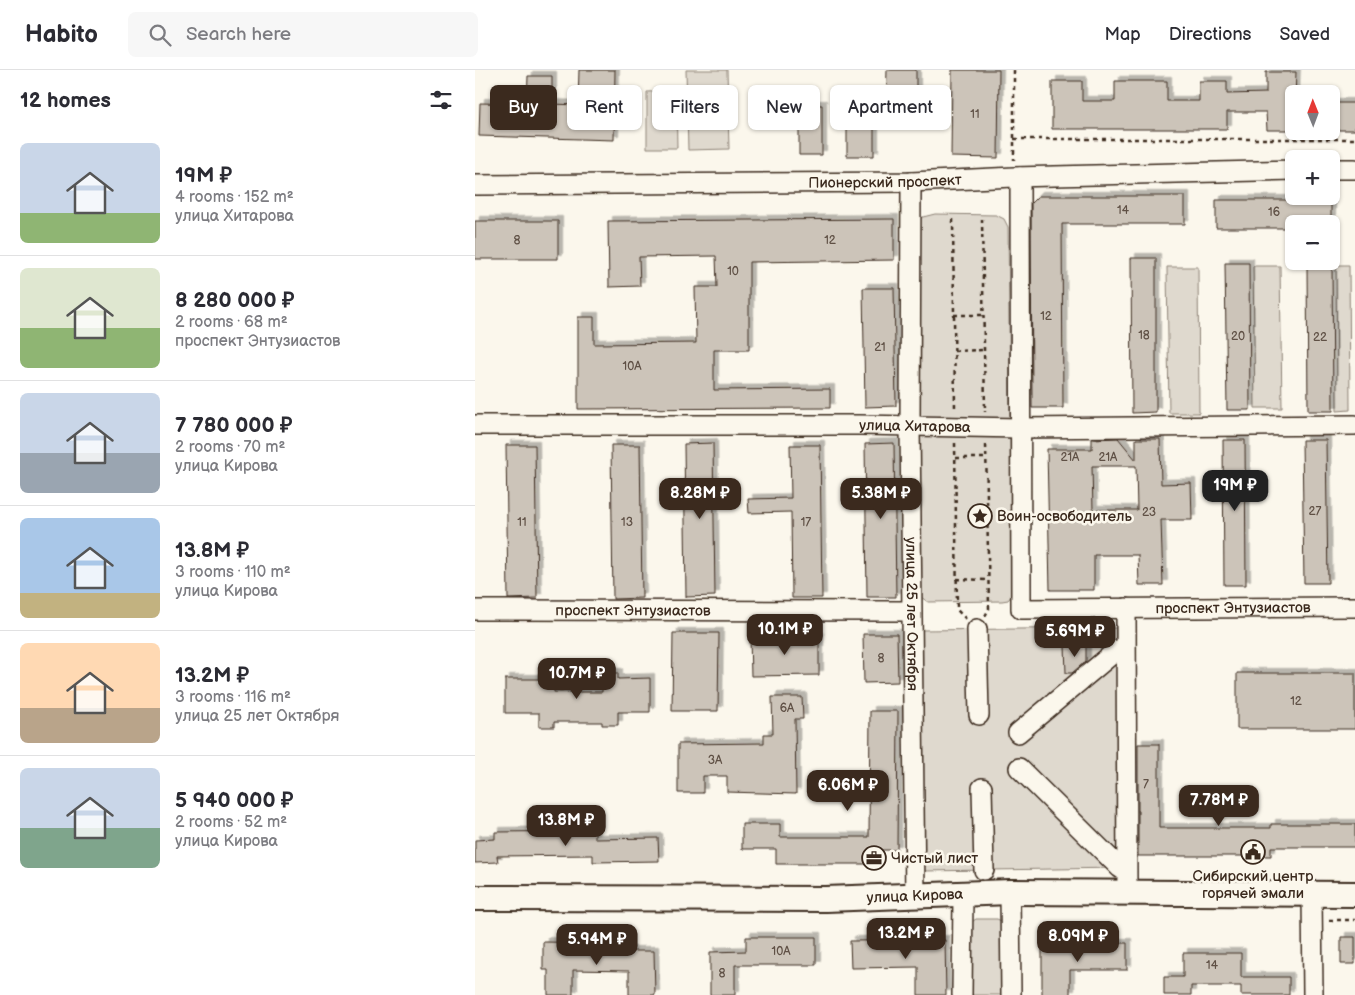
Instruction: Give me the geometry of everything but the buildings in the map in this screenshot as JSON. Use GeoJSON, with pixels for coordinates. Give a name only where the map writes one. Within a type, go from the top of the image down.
{"type":"FeatureCollection","features":[{"type":"Feature","properties":{"kind":"main road","name":"улица Кирова"},"geometry":{"type":"LineString","coordinates":[[475,898],[915,897],[963,896],[1010,892],[1355,894]]}},
{"type":"Feature","properties":{"kind":"street"},"geometry":{"type":"LineString","coordinates":[[1340,170],[1355,169]]}},
{"type":"Feature","properties":{"kind":"street","name":"Пионерский проспект"},"geometry":{"type":"LineString","coordinates":[[475,185],[911,182],[1017,177],[1285,170]]}},
{"type":"Feature","properties":{"kind":"street"},"geometry":{"type":"LineString","coordinates":[[1017,177],[1020,428]]}},
{"type":"Feature","properties":{"kind":"street","name":"улица 25 лет Октября"},"geometry":{"type":"LineString","coordinates":[[911,182],[909,425],[915,897]]}},
{"type":"Feature","properties":{"kind":"street","name":"улица Хитарова"},"geometry":{"type":"LineString","coordinates":[[475,425],[909,425],[1020,428],[1355,425]]}},
{"type":"Feature","properties":{"kind":"street","name":"проспект Энтузиастов"},"geometry":{"type":"LineString","coordinates":[[1020,428],[1021,609],[1355,607]]}},
{"type":"Feature","properties":{"kind":"street"},"geometry":{"type":"LineString","coordinates":[[1126,608],[1127,893]]}},
{"type":"Feature","properties":{"kind":"street","name":"проспект Энтузиастов"},"geometry":{"type":"LineString","coordinates":[[475,610],[911,611]]}},
{"type":"Feature","properties":{"kind":"street"},"geometry":{"type":"LineString","coordinates":[[977,630],[979,716]]}},
{"type":"Feature","properties":{"kind":"street"},"geometry":{"type":"LineString","coordinates":[[1018,733],[1117,650]]}},
{"type":"Feature","properties":{"kind":"street"},"geometry":{"type":"LineString","coordinates":[[1019,768],[1120,868]]}},
{"type":"Feature","properties":{"kind":"street"},"geometry":{"type":"LineString","coordinates":[[982,788],[984,870]]}},
{"type":"Feature","properties":{"kind":"street"},"geometry":{"type":"LineString","coordinates":[[1010,892],[1011,995]]}},
{"type":"Feature","properties":{"kind":"street"},"geometry":{"type":"LineString","coordinates":[[1312,894],[1313,995]]}},
{"type":"Feature","properties":{"kind":"street"},"geometry":{"type":"LineString","coordinates":[[962,995],[963,896]]}},
{"type":"Feature","properties":{"kind":"path"},"geometry":{"type":"LineString","coordinates":[[1014,70],[1014,139],[1017,177]]}},
{"type":"Feature","properties":{"kind":"path"},"geometry":{"type":"LineString","coordinates":[[1014,139],[1355,139]]}},
{"type":"Feature","properties":{"kind":"path"},"geometry":{"type":"LineString","coordinates":[[954,315],[984,315]]}},
{"type":"Feature","properties":{"kind":"path"},"geometry":{"type":"LineString","coordinates":[[954,351],[984,350]]}},
{"type":"Feature","properties":{"kind":"path"},"geometry":{"type":"LineString","coordinates":[[956,458],[986,458]]}},
{"type":"Feature","properties":{"kind":"path"},"geometry":{"type":"LineString","coordinates":[[957,579],[988,580]]}},
{"type":"Feature","properties":{"kind":"path"},"geometry":{"type":"LineString","coordinates":[[1312,920],[1355,920]]}},
{"type":"Feature","properties":{"kind":"shaded area"},"geometry":{"type":"Polygon","coordinates":[[[686,70],[727,70],[727,85],[686,85],[686,70]]]}},
{"type":"Feature","properties":{"kind":"shaded area"},"geometry":{"type":"Polygon","coordinates":[[[647,92],[652,92],[652,130],[677,130],[677,148],[647,148],[647,92]]]}},
{"type":"Feature","properties":{"kind":"shaded area"},"geometry":{"type":"Polygon","coordinates":[[[688,130],[729,130],[729,149],[688,150],[688,130]]]}},
{"type":"Feature","properties":{"kind":"shaded area"},"geometry":{"type":"Polygon","coordinates":[[[935,214],[996,215],[1004,219],[1008,227],[1012,595],[1008,600],[928,602],[918,595],[919,218],[935,214]]]}},
{"type":"Feature","properties":{"kind":"shaded area"},"geometry":{"type":"Polygon","coordinates":[[[1340,265],[1349,265],[1350,410],[1337,411],[1336,270],[1340,270],[1340,265]]]}},
{"type":"Feature","properties":{"kind":"shaded area"},"geometry":{"type":"Polygon","coordinates":[[[1253,266],[1280,266],[1282,408],[1255,408],[1253,266]]]}},
{"type":"Feature","properties":{"kind":"shaded area"},"geometry":{"type":"Polygon","coordinates":[[[1167,267],[1198,267],[1199,413],[1169,413],[1167,267]]]}},
{"type":"Feature","properties":{"kind":"shaded area"},"geometry":{"type":"Polygon","coordinates":[[[1116,628],[1120,868],[924,871],[921,630],[1116,628]]]}},
{"type":"Feature","properties":{"kind":"shaded area"},"geometry":{"type":"Polygon","coordinates":[[[976,919],[997,919],[1005,923],[1005,995],[969,995],[969,924],[976,919]]]}},
{"type":"Feature","properties":{"kind":"place","name":"Воин-освободитель"},"geometry":{"type":"Point","coordinates":[980,516]}},
{"type":"Feature","properties":{"kind":"place","name":"Сибирский центр горячей эмали"},"geometry":{"type":"Point","coordinates":[1253,852]}},
{"type":"Feature","properties":{"kind":"place","name":"Чистый лист"},"geometry":{"type":"Point","coordinates":[874,858]}}]}
